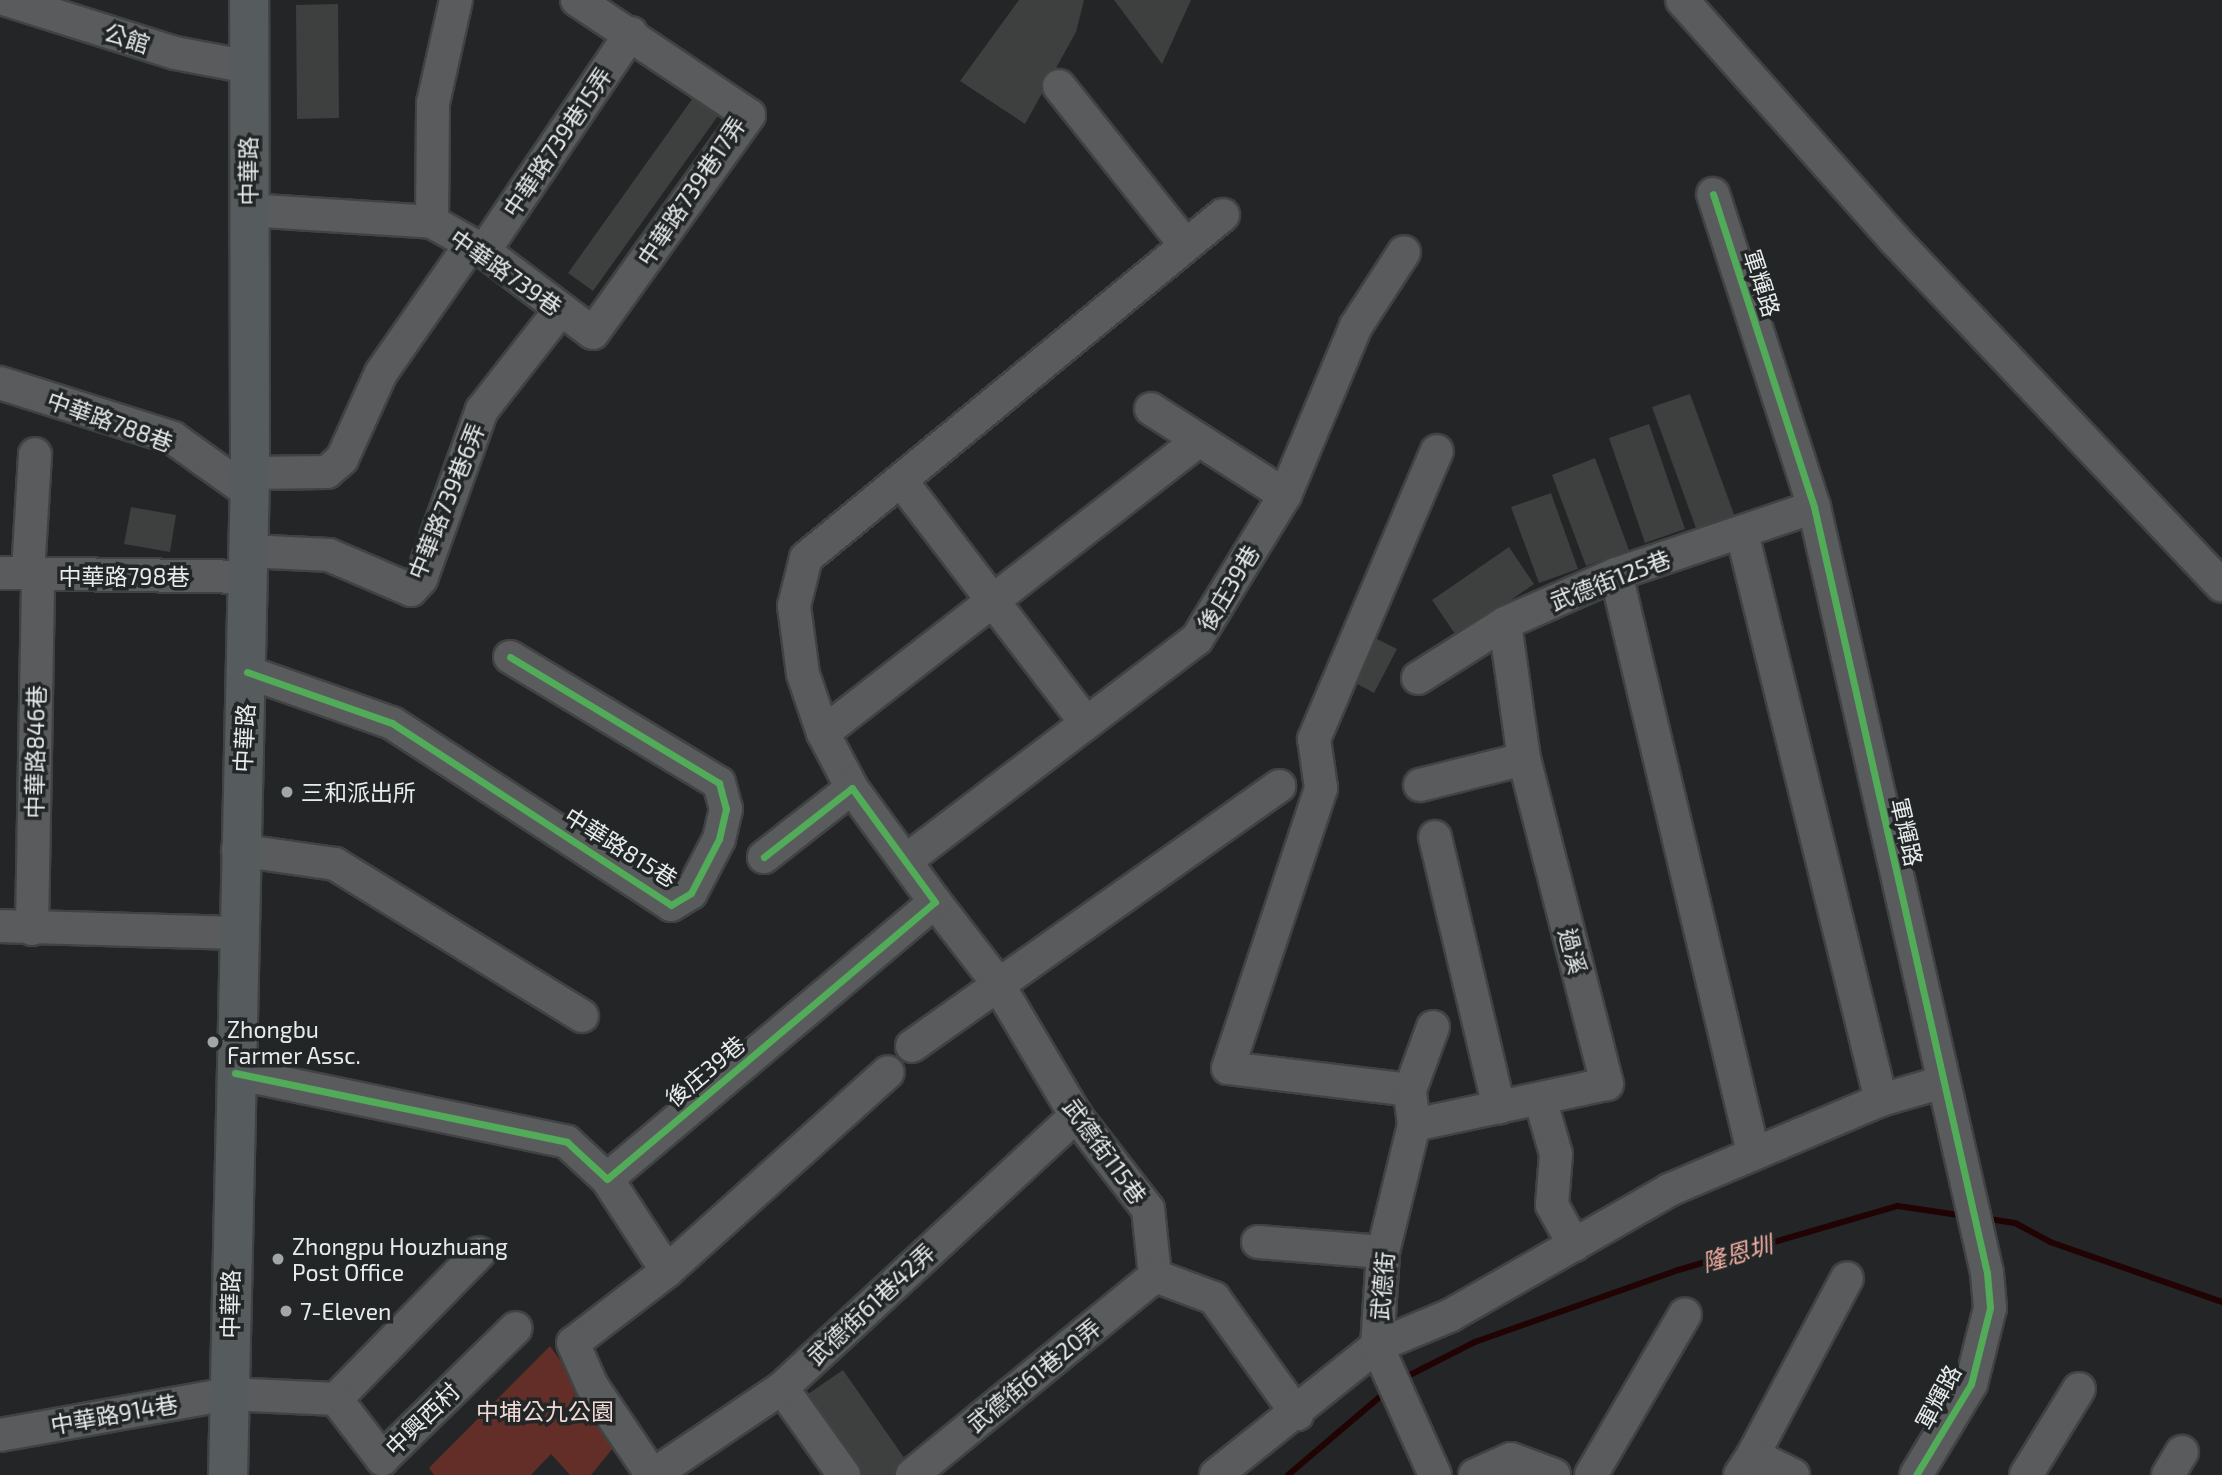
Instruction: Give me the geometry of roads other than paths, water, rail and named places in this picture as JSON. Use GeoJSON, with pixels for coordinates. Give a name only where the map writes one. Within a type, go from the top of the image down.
{"type":"FeatureCollection","features":[{"type":"Feature","properties":{"kind":"main road","name":"中華路"},"geometry":{"type":"LineString","coordinates":[[228,1475],[238,850],[247,672],[250,483],[249,0]]}},
{"type":"Feature","properties":{"kind":"street","name":"公館"},"geometry":{"type":"LineString","coordinates":[[7,0],[174,53],[249,67]]}},
{"type":"Feature","properties":{"kind":"street"},"geometry":{"type":"LineString","coordinates":[[432,222],[433,103],[456,0]]}},
{"type":"Feature","properties":{"kind":"street","name":"中華路739巷17弄"},"geometry":{"type":"LineString","coordinates":[[577,0],[631,33],[749,115],[593,333]]}},
{"type":"Feature","properties":{"kind":"street"},"geometry":{"type":"LineString","coordinates":[[1682,0],[1894,239],[2222,586]]}},
{"type":"Feature","properties":{"kind":"street","name":"中華路739巷15弄"},"geometry":{"type":"LineString","coordinates":[[250,483],[327,472],[341,458],[380,373],[477,248],[631,33]]}},
{"type":"Feature","properties":{"kind":"street"},"geometry":{"type":"LineString","coordinates":[[1059,86],[1184,243]]}},
{"type":"Feature","properties":{"kind":"street","name":"軍輝路"},"geometry":{"type":"LineString","coordinates":[[1713,194],[1814,507],[1987,1273],[1990,1308],[1971,1384],[1916,1475]]}},
{"type":"Feature","properties":{"kind":"street","name":"中華路739巷"},"geometry":{"type":"LineString","coordinates":[[248,210],[432,222],[477,248],[593,333]]}},
{"type":"Feature","properties":{"kind":"street"},"geometry":{"type":"LineString","coordinates":[[935,902],[908,859],[852,788],[822,733],[803,674],[794,606],[806,558],[902,482],[1184,243],[1223,215]]}},
{"type":"Feature","properties":{"kind":"street","name":"後庄39巷"},"geometry":{"type":"LineString","coordinates":[[908,859],[1197,639],[1284,495],[1356,326],[1404,252]]}},
{"type":"Feature","properties":{"kind":"street","name":"中華路739巷6弄"},"geometry":{"type":"LineString","coordinates":[[248,564],[329,555],[411,590],[421,579],[482,410],[559,310]]}},
{"type":"Feature","properties":{"kind":"street","name":"中華路788巷"},"geometry":{"type":"LineString","coordinates":[[0,383],[173,438],[250,483]]}},
{"type":"Feature","properties":{"kind":"street"},"geometry":{"type":"LineString","coordinates":[[1151,409],[1284,495]]}},
{"type":"Feature","properties":{"kind":"street"},"geometry":{"type":"LineString","coordinates":[[822,733],[1198,441]]}},
{"type":"Feature","properties":{"kind":"street"},"geometry":{"type":"LineString","coordinates":[[1410,1090],[1228,1068],[1321,788],[1314,739],[1437,451]]}},
{"type":"Feature","properties":{"kind":"street","name":"中華路846巷"},"geometry":{"type":"LineString","coordinates":[[32,929],[22,574],[36,454]]}},
{"type":"Feature","properties":{"kind":"street"},"geometry":{"type":"LineString","coordinates":[[902,482],[989,602],[1086,723]]}},
{"type":"Feature","properties":{"kind":"street","name":"武德街125巷"},"geometry":{"type":"LineString","coordinates":[[1418,678],[1505,623],[1616,574],[1814,507]]}},
{"type":"Feature","properties":{"kind":"street"},"geometry":{"type":"LineString","coordinates":[[1742,533],[1881,1100]]}},
{"type":"Feature","properties":{"kind":"street","name":"中華路798巷"},"geometry":{"type":"LineString","coordinates":[[22,574],[248,564]]}},
{"type":"Feature","properties":{"kind":"street"},"geometry":{"type":"LineString","coordinates":[[1616,574],[1753,1152]]}},
{"type":"Feature","properties":{"kind":"street","name":"過溪"},"geometry":{"type":"LineString","coordinates":[[1414,1125],[1541,1102],[1607,1084],[1524,759],[1505,623]]}},
{"type":"Feature","properties":{"kind":"street","name":"中華路815巷"},"geometry":{"type":"LineString","coordinates":[[247,672],[392,723],[671,905],[691,893],[719,839],[726,809],[719,783],[510,657]]}},
{"type":"Feature","properties":{"kind":"street"},"geometry":{"type":"LineString","coordinates":[[1420,785],[1524,759]]}},
{"type":"Feature","properties":{"kind":"street"},"geometry":{"type":"LineString","coordinates":[[912,1046],[996,981],[1279,786]]}},
{"type":"Feature","properties":{"kind":"street"},"geometry":{"type":"LineString","coordinates":[[764,857],[852,788]]}},
{"type":"Feature","properties":{"kind":"street"},"geometry":{"type":"LineString","coordinates":[[1435,837],[1499,1108]]}},
{"type":"Feature","properties":{"kind":"street"},"geometry":{"type":"LineString","coordinates":[[238,850],[335,864],[582,1016]]}},
{"type":"Feature","properties":{"kind":"street","name":"後庄39巷"},"geometry":{"type":"LineString","coordinates":[[607,1179],[935,902]]}},
{"type":"Feature","properties":{"kind":"street","name":"武德街115巷"},"geometry":{"type":"LineString","coordinates":[[935,902],[996,981],[1076,1116],[1149,1209],[1155,1276]]}},
{"type":"Feature","properties":{"kind":"street"},"geometry":{"type":"LineString","coordinates":[[0,926],[237,933]]}},
{"type":"Feature","properties":{"kind":"street","name":"武德街"},"geometry":{"type":"LineString","coordinates":[[1216,1475],[1297,1414],[1377,1346],[1383,1252],[1414,1125],[1410,1090],[1433,1027]]}},
{"type":"Feature","properties":{"kind":"street"},"geometry":{"type":"LineString","coordinates":[[235,1073],[566,1142],[607,1179],[667,1271]]}},
{"type":"Feature","properties":{"kind":"street"},"geometry":{"type":"LineString","coordinates":[[653,1475],[592,1387],[573,1343],[667,1271],[888,1073]]}},
{"type":"Feature","properties":{"kind":"street"},"geometry":{"type":"LineString","coordinates":[[1435,1475],[1377,1346],[1451,1315],[1574,1245],[1753,1152],[1881,1100],[1943,1082]]}},
{"type":"Feature","properties":{"kind":"street"},"geometry":{"type":"LineString","coordinates":[[1541,1102],[1556,1154],[1552,1205],[1574,1245]]}},
{"type":"Feature","properties":{"kind":"street","name":"武德街61巷42弄"},"geometry":{"type":"LineString","coordinates":[[653,1475],[782,1388],[1076,1116]]}},
{"type":"Feature","properties":{"kind":"street"},"geometry":{"type":"LineString","coordinates":[[1258,1242],[1383,1252]]}},
{"type":"Feature","properties":{"kind":"street"},"geometry":{"type":"LineString","coordinates":[[228,1394],[337,1399],[479,1253]]}},
{"type":"Feature","properties":{"kind":"street"},"geometry":{"type":"LineString","coordinates":[[1155,1276],[1214,1298],[1297,1414]]}},
{"type":"Feature","properties":{"kind":"street","name":"武德街61巷20弄"},"geometry":{"type":"LineString","coordinates":[[912,1475],[1155,1276]]}},
{"type":"Feature","properties":{"kind":"street"},"geometry":{"type":"LineString","coordinates":[[1793,1475],[1747,1465],[1847,1278]]}},
{"type":"Feature","properties":{"kind":"street"},"geometry":{"type":"LineString","coordinates":[[1591,1475],[1685,1314]]}},
{"type":"Feature","properties":{"kind":"street","name":"中興西村"},"geometry":{"type":"LineString","coordinates":[[337,1399],[382,1459],[516,1328]]}},
{"type":"Feature","properties":{"kind":"street"},"geometry":{"type":"LineString","coordinates":[[782,1388],[844,1475]]}},
{"type":"Feature","properties":{"kind":"street"},"geometry":{"type":"LineString","coordinates":[[2026,1475],[2079,1390]]}},
{"type":"Feature","properties":{"kind":"street","name":"中華路914巷"},"geometry":{"type":"LineString","coordinates":[[0,1434],[228,1394]]}},
{"type":"Feature","properties":{"kind":"street"},"geometry":{"type":"LineString","coordinates":[[1475,1475],[1511,1459],[1553,1475]]}},
{"type":"Feature","properties":{"kind":"waterway","name":"隆恩圳"},"geometry":{"type":"LineString","coordinates":[[1402,1379],[1475,1342],[1675,1271],[1898,1206],[1965,1216]]}},
{"type":"Feature","properties":{"kind":"waterway","name":"隆恩圳"},"geometry":{"type":"LineString","coordinates":[[1983,1218],[2015,1223],[2050,1242],[2222,1302]]}},
{"type":"Feature","properties":{"kind":"waterway","name":"隆恩圳"},"geometry":{"type":"LineString","coordinates":[[1288,1475],[1388,1390]]}},
{"type":"Feature","properties":{"kind":"place","name":"三和派出所"},"geometry":{"type":"Point","coordinates":[287,792]}},
{"type":"Feature","properties":{"kind":"place","name":"Zhongbu Farmer Assc."},"geometry":{"type":"Point","coordinates":[213,1042]}},
{"type":"Feature","properties":{"kind":"place","name":"Zhongpu Houzhuang Post Office"},"geometry":{"type":"Point","coordinates":[278,1259]}},
{"type":"Feature","properties":{"kind":"place","name":"7-Eleven"},"geometry":{"type":"Point","coordinates":[286,1311]}},
{"type":"Feature","properties":{"kind":"park label","name":"中埔公九公園"},"geometry":{"type":"Point","coordinates":[545,1411]}}]}
